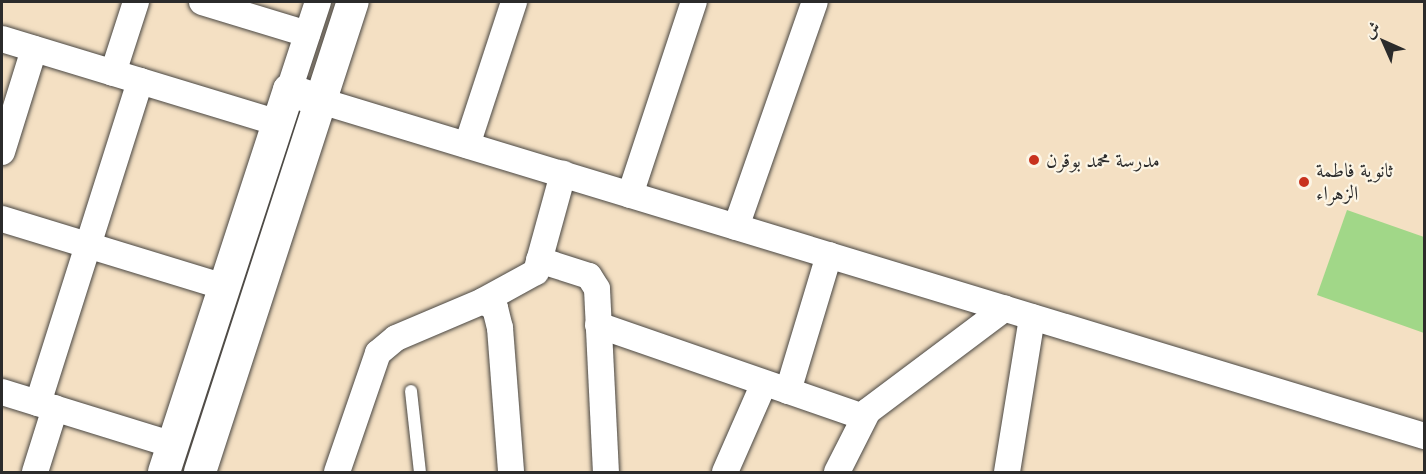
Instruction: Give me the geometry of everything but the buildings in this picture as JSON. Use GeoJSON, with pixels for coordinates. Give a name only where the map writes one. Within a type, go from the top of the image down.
{"type":"FeatureCollection","features":[{"type":"Feature","properties":{"kind":"street"},"geometry":{"type":"LineString","coordinates":[[113,73],[136,2]]}},
{"type":"Feature","properties":{"kind":"street"},"geometry":{"type":"LineString","coordinates":[[202,2],[231,6],[307,34]]}},
{"type":"Feature","properties":{"kind":"street"},"geometry":{"type":"LineString","coordinates":[[2,392],[46,406],[169,459],[318,2]]}},
{"type":"Feature","properties":{"kind":"street"},"geometry":{"type":"LineString","coordinates":[[200,472],[353,2]]}},
{"type":"Feature","properties":{"kind":"street"},"geometry":{"type":"LineString","coordinates":[[467,145],[514,2]]}},
{"type":"Feature","properties":{"kind":"street"},"geometry":{"type":"LineString","coordinates":[[630,195],[694,2]]}},
{"type":"Feature","properties":{"kind":"street"},"geometry":{"type":"LineString","coordinates":[[736,227],[815,2]]}},
{"type":"Feature","properties":{"kind":"street"},"geometry":{"type":"LineString","coordinates":[[2,39],[278,123]]}},
{"type":"Feature","properties":{"kind":"street"},"geometry":{"type":"LineString","coordinates":[[2,152],[34,49]]}},
{"type":"Feature","properties":{"kind":"street"},"geometry":{"type":"LineString","coordinates":[[35,472],[46,406],[88,245],[140,81]]}},
{"type":"Feature","properties":{"kind":"street"},"geometry":{"type":"LineString","coordinates":[[289,90],[1425,436]]}},
{"type":"Feature","properties":{"kind":"street"},"geometry":{"type":"LineString","coordinates":[[337,472],[378,353],[396,338],[483,301],[536,272],[563,174]]}},
{"type":"Feature","properties":{"kind":"street"},"geometry":{"type":"LineString","coordinates":[[2,219],[225,287]]}},
{"type":"Feature","properties":{"kind":"street"},"geometry":{"type":"LineString","coordinates":[[788,391],[829,255]]}},
{"type":"Feature","properties":{"kind":"street"},"geometry":{"type":"LineString","coordinates":[[539,260],[589,276],[597,289],[606,472]]}},
{"type":"Feature","properties":{"kind":"street"},"geometry":{"type":"LineString","coordinates":[[483,301],[495,308],[500,328],[511,472]]}},
{"type":"Feature","properties":{"kind":"street"},"geometry":{"type":"LineString","coordinates":[[837,472],[868,411],[1005,308]]}},
{"type":"Feature","properties":{"kind":"street"},"geometry":{"type":"LineString","coordinates":[[1008,472],[1032,317]]}},
{"type":"Feature","properties":{"kind":"street"},"geometry":{"type":"LineString","coordinates":[[598,325],[864,417]]}},
{"type":"Feature","properties":{"kind":"street"},"geometry":{"type":"LineString","coordinates":[[724,472],[764,382]]}},
{"type":"Feature","properties":{"kind":"lane"},"geometry":{"type":"LineString","coordinates":[[411,391],[420,472]]}},
{"type":"Feature","properties":{"kind":"green space"},"geometry":{"type":"Polygon","coordinates":[[[1347,210],[1424,237],[1424,333],[1317,295],[1347,210]]]}},
{"type":"Feature","properties":{"kind":"place","name":"مدرسة محمد بوقرن"},"geometry":{"type":"Point","coordinates":[1034,160]}},
{"type":"Feature","properties":{"kind":"place","name":"ثانوية فاطمة الزهراء"},"geometry":{"type":"Point","coordinates":[1304,182]}}]}
